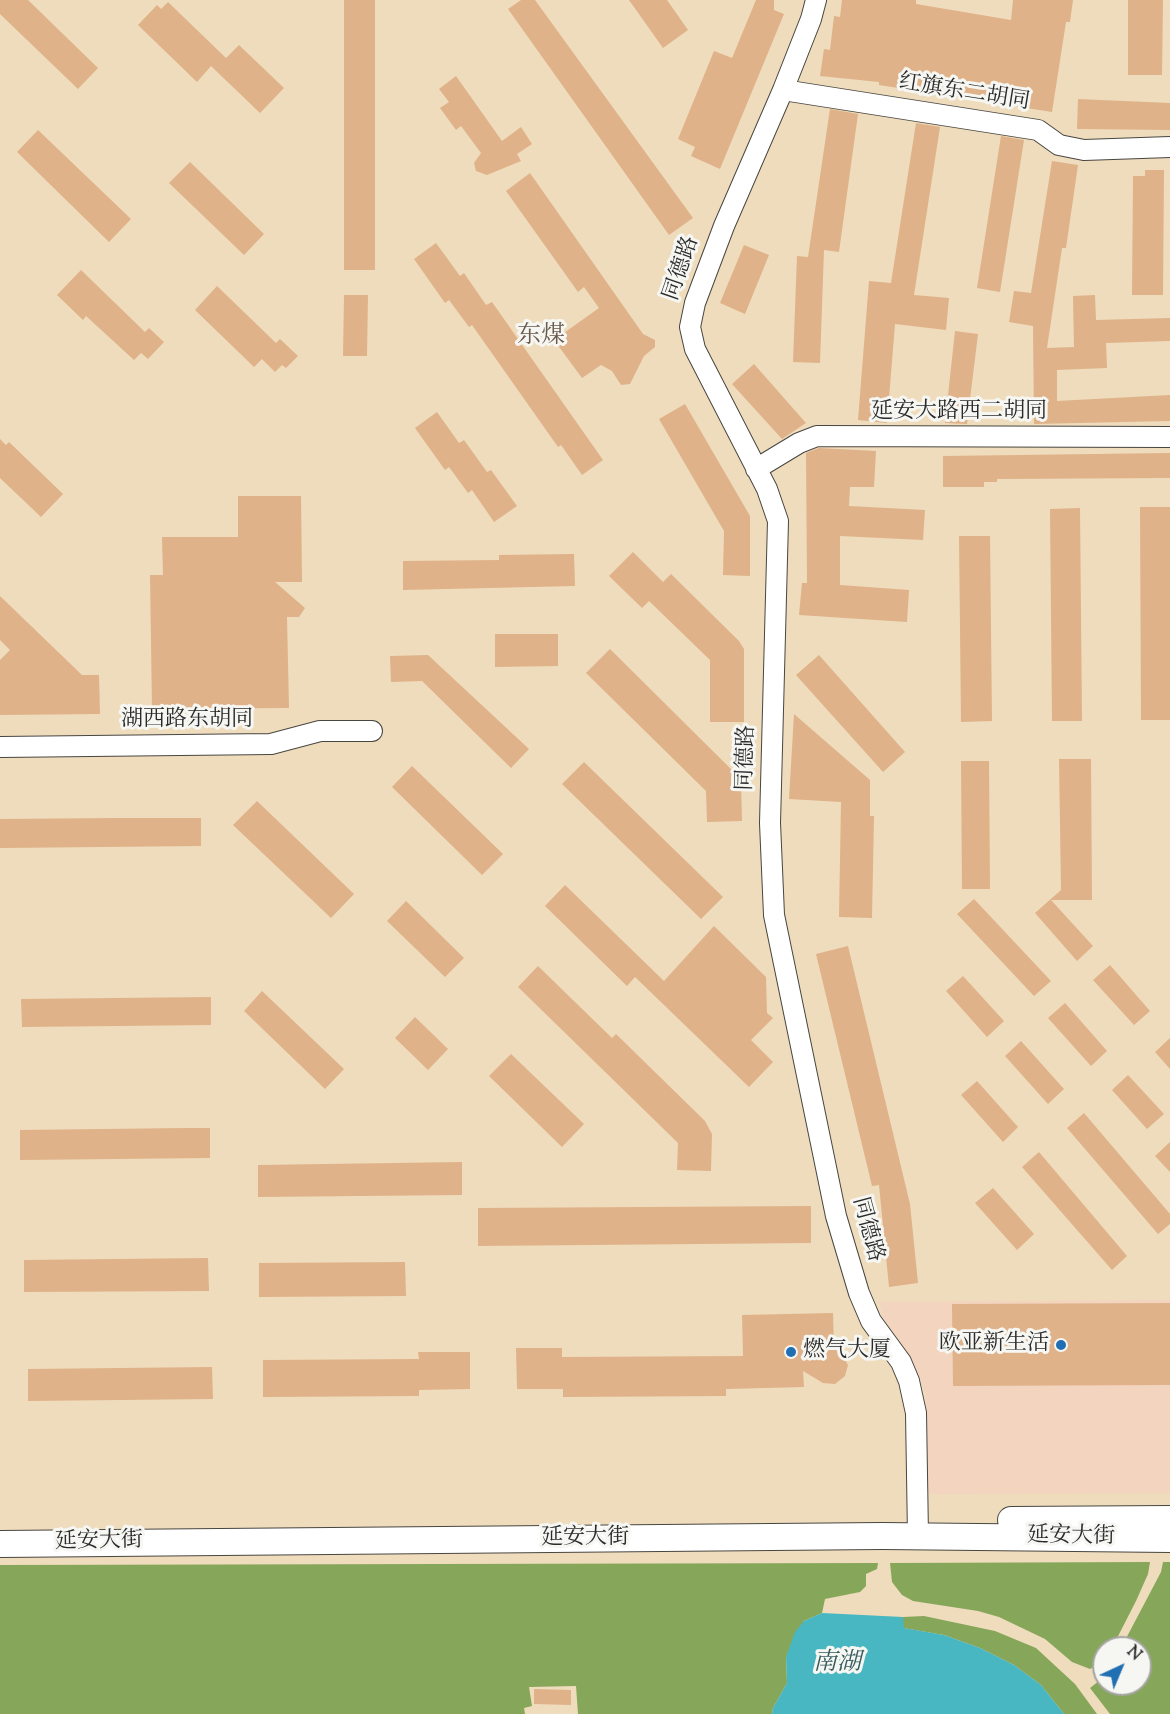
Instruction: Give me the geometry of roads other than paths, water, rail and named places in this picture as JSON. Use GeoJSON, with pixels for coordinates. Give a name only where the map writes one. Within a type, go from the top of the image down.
{"type":"FeatureCollection","features":[{"type":"Feature","properties":{"kind":"main road","name":"延安大街"},"geometry":{"type":"LineString","coordinates":[[0,1544],[918,1529],[1170,1520]]}},
{"type":"Feature","properties":{"kind":"main road","name":"延安大街"},"geometry":{"type":"LineString","coordinates":[[0,1527],[918,1529],[1170,1539]]}},
{"type":"Feature","properties":{"kind":"street","name":"同德路"},"geometry":{"type":"LineString","coordinates":[[816,0],[811,19],[783,90],[724,226],[695,303],[690,327],[695,350],[756,469],[778,521],[770,823],[774,915],[813,1114],[839,1227],[859,1293],[871,1321],[901,1362],[909,1381],[916,1413],[918,1529]]}},
{"type":"Feature","properties":{"kind":"street","name":"红旗东二胡同"},"geometry":{"type":"LineString","coordinates":[[783,90],[1038,130],[1059,145],[1084,150],[1170,147]]}},
{"type":"Feature","properties":{"kind":"street","name":"延安大路西二胡同"},"geometry":{"type":"LineString","coordinates":[[756,469],[799,443],[817,436],[1170,437]]}},
{"type":"Feature","properties":{"kind":"street","name":"湖西路东胡同"},"geometry":{"type":"LineString","coordinates":[[0,747],[271,744],[320,731],[372,731]]}},
{"type":"Feature","properties":{"kind":"water","name":"南湖"},"geometry":{"type":"Polygon","coordinates":[[[822,1613],[903,1617],[904,1628],[944,1635],[980,1648],[1014,1665],[1041,1685],[1064,1714],[772,1714],[787,1683],[786,1657],[795,1632],[804,1621],[822,1613]]]}},
{"type":"Feature","properties":{"kind":"place","name":"欧亚新生活"},"geometry":{"type":"Point","coordinates":[1061,1345]}},
{"type":"Feature","properties":{"kind":"place","name":"燃气大厦"},"geometry":{"type":"Point","coordinates":[791,1352]}},
{"type":"Feature","properties":{"kind":"district","name":"东煤"},"geometry":{"type":"Point","coordinates":[541,338]}}]}
